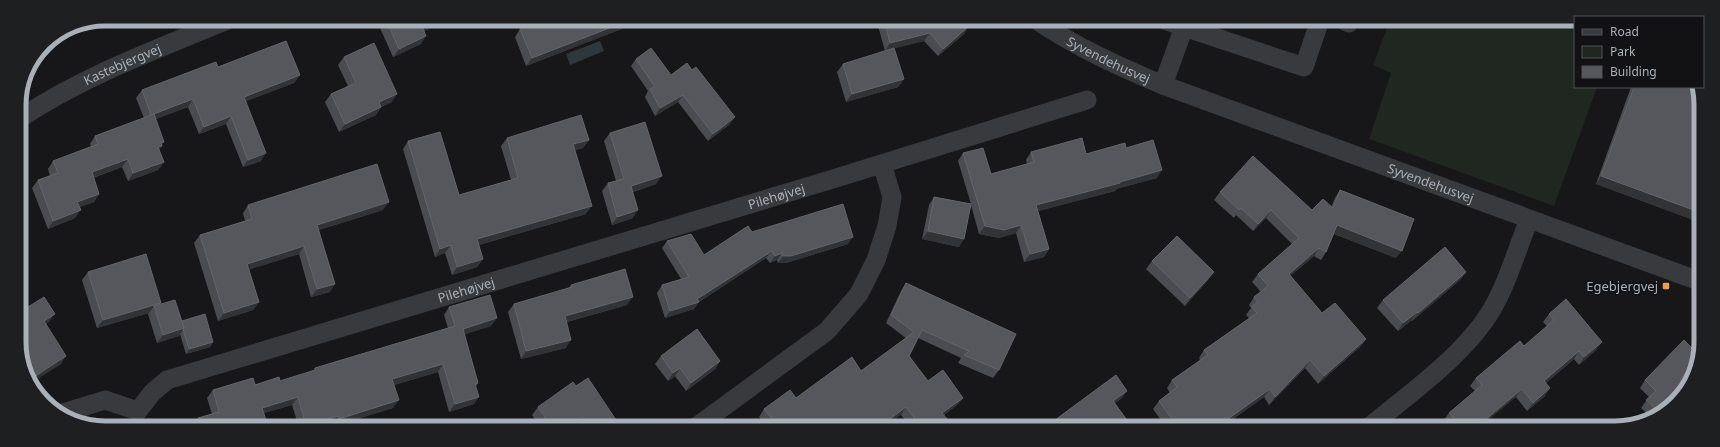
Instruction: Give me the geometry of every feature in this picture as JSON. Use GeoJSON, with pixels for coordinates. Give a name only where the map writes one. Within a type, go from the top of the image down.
{"type":"FeatureCollection","features":[{"type":"Feature","properties":{"kind":"street","name":"Kastebjergvej"},"geometry":{"type":"LineString","coordinates":[[26,114],[47,100],[111,68],[213,26]]}},
{"type":"Feature","properties":{"kind":"street","name":"Syvendehusvej"},"geometry":{"type":"LineString","coordinates":[[1045,26],[1058,35],[1109,62],[1163,85],[1694,279]]}},
{"type":"Feature","properties":{"kind":"street"},"geometry":{"type":"LineString","coordinates":[[1184,27],[1304,67],[1318,26]]}},
{"type":"Feature","properties":{"kind":"street","name":"Syvendehusvej"},"geometry":{"type":"LineString","coordinates":[[1163,85],[1184,27]]}},
{"type":"Feature","properties":{"kind":"street","name":"Pilehøjvej"},"geometry":{"type":"LineString","coordinates":[[68,412],[105,400],[138,419],[152,393],[167,380],[882,164],[1087,100]]}},
{"type":"Feature","properties":{"kind":"street"},"geometry":{"type":"LineString","coordinates":[[704,421],[827,331],[859,294],[876,260],[887,226],[892,197],[882,164]]}},
{"type":"Feature","properties":{"kind":"street"},"geometry":{"type":"LineString","coordinates":[[1376,421],[1452,357],[1477,330],[1496,302],[1529,220]]}},
{"type":"Feature","properties":{"kind":"green space"},"geometry":{"type":"Polygon","coordinates":[[[1388,26],[1574,26],[1574,88],[1597,88],[1554,206],[1369,139],[1391,73],[1373,65],[1388,26]]]}},
{"type":"Feature","properties":{"kind":"shaded area"},"geometry":{"type":"Polygon","coordinates":[[[600,41],[604,51],[570,65],[566,54],[600,41]]]}},
{"type":"Feature","properties":{"kind":"building"},"geometry":{"type":"Polygon","coordinates":[[[389,26],[422,26],[426,36],[399,49],[389,26]]]}},
{"type":"Feature","properties":{"kind":"building"},"geometry":{"type":"Polygon","coordinates":[[[528,26],[615,26],[532,58],[520,29],[528,26]]]}},
{"type":"Feature","properties":{"kind":"building"},"geometry":{"type":"Polygon","coordinates":[[[886,26],[969,26],[943,49],[930,33],[890,43],[886,26]]]}},
{"type":"Feature","properties":{"kind":"building"},"geometry":{"type":"Polygon","coordinates":[[[286,41],[300,75],[244,97],[266,153],[248,160],[231,116],[204,127],[193,99],[151,115],[142,90],[216,62],[218,67],[286,41]]]}},
{"type":"Feature","properties":{"kind":"building"},"geometry":{"type":"Polygon","coordinates":[[[374,43],[397,94],[379,102],[381,107],[345,124],[331,94],[356,83],[344,57],[374,43]]]}},
{"type":"Feature","properties":{"kind":"building"},"geometry":{"type":"Polygon","coordinates":[[[651,48],[671,75],[687,63],[692,70],[696,67],[735,117],[713,134],[683,95],[660,108],[650,89],[655,87],[636,59],[651,48]]]}},
{"type":"Feature","properties":{"kind":"building"},"geometry":{"type":"Polygon","coordinates":[[[894,48],[904,79],[852,94],[843,64],[894,48]]]}},
{"type":"Feature","properties":{"kind":"building"},"geometry":{"type":"Polygon","coordinates":[[[1634,88],[1692,88],[1694,105],[1694,210],[1601,176],[1634,88]]]}},
{"type":"Feature","properties":{"kind":"building"},"geometry":{"type":"Polygon","coordinates":[[[154,114],[164,142],[161,143],[162,146],[158,147],[164,162],[133,173],[128,159],[92,172],[99,194],[77,202],[81,210],[53,221],[38,180],[58,173],[53,161],[98,144],[95,136],[154,114]]]}},
{"type":"Feature","properties":{"kind":"building"},"geometry":{"type":"Polygon","coordinates":[[[581,115],[589,140],[573,144],[592,206],[477,239],[483,259],[457,267],[451,245],[440,249],[408,141],[440,132],[459,195],[518,178],[507,138],[581,115]]]}},
{"type":"Feature","properties":{"kind":"building"},"geometry":{"type":"Polygon","coordinates":[[[645,122],[662,176],[631,186],[638,210],[617,217],[608,183],[624,179],[610,133],[645,122]]]}},
{"type":"Feature","properties":{"kind":"building"},"geometry":{"type":"Polygon","coordinates":[[[1082,138],[1086,154],[1125,143],[1126,148],[1153,140],[1162,170],[1120,183],[1036,205],[1049,249],[1030,254],[1021,225],[1004,230],[985,226],[963,153],[983,148],[991,174],[1034,162],[1031,152],[1082,138]]]}},
{"type":"Feature","properties":{"kind":"building"},"geometry":{"type":"Polygon","coordinates":[[[1253,156],[1312,210],[1323,199],[1333,208],[1340,190],[1414,219],[1402,251],[1337,225],[1326,252],[1319,248],[1289,274],[1322,313],[1335,303],[1366,339],[1324,376],[1310,360],[1275,397],[1270,389],[1225,421],[1174,421],[1159,401],[1177,387],[1172,380],[1208,355],[1204,350],[1257,313],[1252,307],[1258,302],[1254,297],[1268,286],[1258,274],[1299,238],[1271,210],[1258,224],[1241,208],[1239,210],[1220,192],[1253,156]]]}},
{"type":"Feature","properties":{"kind":"building"},"geometry":{"type":"Polygon","coordinates":[[[377,164],[389,202],[317,225],[335,284],[317,289],[304,246],[247,264],[259,302],[224,313],[200,235],[252,219],[248,205],[377,164]]]}},
{"type":"Feature","properties":{"kind":"building"},"geometry":{"type":"Polygon","coordinates":[[[934,197],[971,204],[964,239],[928,231],[934,197]]]}},
{"type":"Feature","properties":{"kind":"building"},"geometry":{"type":"Polygon","coordinates":[[[843,204],[853,237],[791,256],[783,256],[782,253],[775,256],[772,251],[697,299],[699,302],[670,311],[662,285],[689,277],[667,241],[691,234],[704,255],[748,226],[752,232],[843,204]]]}},
{"type":"Feature","properties":{"kind":"building"},"geometry":{"type":"Polygon","coordinates":[[[1177,236],[1214,272],[1190,298],[1152,261],[1177,236]]]}},
{"type":"Feature","properties":{"kind":"building"},"geometry":{"type":"Polygon","coordinates":[[[1445,247],[1466,272],[1418,313],[1417,312],[1403,323],[1383,300],[1445,247]]]}},
{"type":"Feature","properties":{"kind":"building"},"geometry":{"type":"Polygon","coordinates":[[[146,254],[161,303],[103,320],[88,272],[146,254]]]}},
{"type":"Feature","properties":{"kind":"building"},"geometry":{"type":"Polygon","coordinates":[[[625,269],[633,297],[565,316],[571,340],[526,351],[514,304],[572,287],[571,285],[625,269]]]}},
{"type":"Feature","properties":{"kind":"building"},"geometry":{"type":"Polygon","coordinates":[[[906,283],[1016,334],[999,370],[964,355],[969,351],[922,330],[909,356],[928,381],[943,370],[963,398],[942,413],[948,420],[947,421],[916,421],[906,407],[887,421],[769,421],[772,419],[764,409],[790,390],[796,398],[852,357],[861,371],[914,332],[891,315],[906,283]]]}},
{"type":"Feature","properties":{"kind":"building"},"geometry":{"type":"Polygon","coordinates":[[[490,295],[497,318],[463,329],[478,383],[475,384],[479,397],[455,404],[443,364],[392,379],[399,400],[339,419],[339,416],[321,421],[305,421],[298,397],[262,408],[266,421],[199,421],[198,418],[219,412],[213,390],[253,378],[255,385],[279,377],[280,381],[315,370],[315,368],[455,326],[449,307],[490,295]]]}},
{"type":"Feature","properties":{"kind":"building"},"geometry":{"type":"Polygon","coordinates":[[[44,297],[55,314],[44,321],[66,356],[34,377],[30,367],[27,352],[26,308],[44,297]]]}},
{"type":"Feature","properties":{"kind":"building"},"geometry":{"type":"Polygon","coordinates":[[[1566,299],[1602,342],[1584,357],[1579,351],[1544,381],[1550,388],[1533,403],[1522,389],[1486,419],[1488,421],[1456,421],[1449,413],[1482,385],[1476,378],[1520,341],[1524,346],[1554,320],[1549,314],[1566,299]]]}},
{"type":"Feature","properties":{"kind":"building"},"geometry":{"type":"Polygon","coordinates":[[[175,300],[184,328],[163,335],[154,306],[175,300]]]}},
{"type":"Feature","properties":{"kind":"building"},"geometry":{"type":"Polygon","coordinates":[[[205,314],[213,342],[189,349],[182,321],[205,314]]]}},
{"type":"Feature","properties":{"kind":"building"},"geometry":{"type":"Polygon","coordinates":[[[697,329],[720,361],[691,383],[680,368],[673,373],[661,356],[697,329]]]}},
{"type":"Feature","properties":{"kind":"building"},"geometry":{"type":"Polygon","coordinates":[[[1684,340],[1693,349],[1690,367],[1681,386],[1667,401],[1656,410],[1646,400],[1656,391],[1645,380],[1684,340]]]}},
{"type":"Feature","properties":{"kind":"building"},"geometry":{"type":"Polygon","coordinates":[[[1116,375],[1127,391],[1113,401],[1128,421],[1055,420],[1116,375]]]}},
{"type":"Feature","properties":{"kind":"building"},"geometry":{"type":"Polygon","coordinates":[[[588,378],[616,420],[586,421],[583,417],[577,421],[547,421],[538,407],[573,382],[576,386],[588,378]]]}},
{"type":"Feature","properties":{"kind":"place","name":"Egebjergvej"},"geometry":{"type":"Point","coordinates":[1666,286]}}]}
